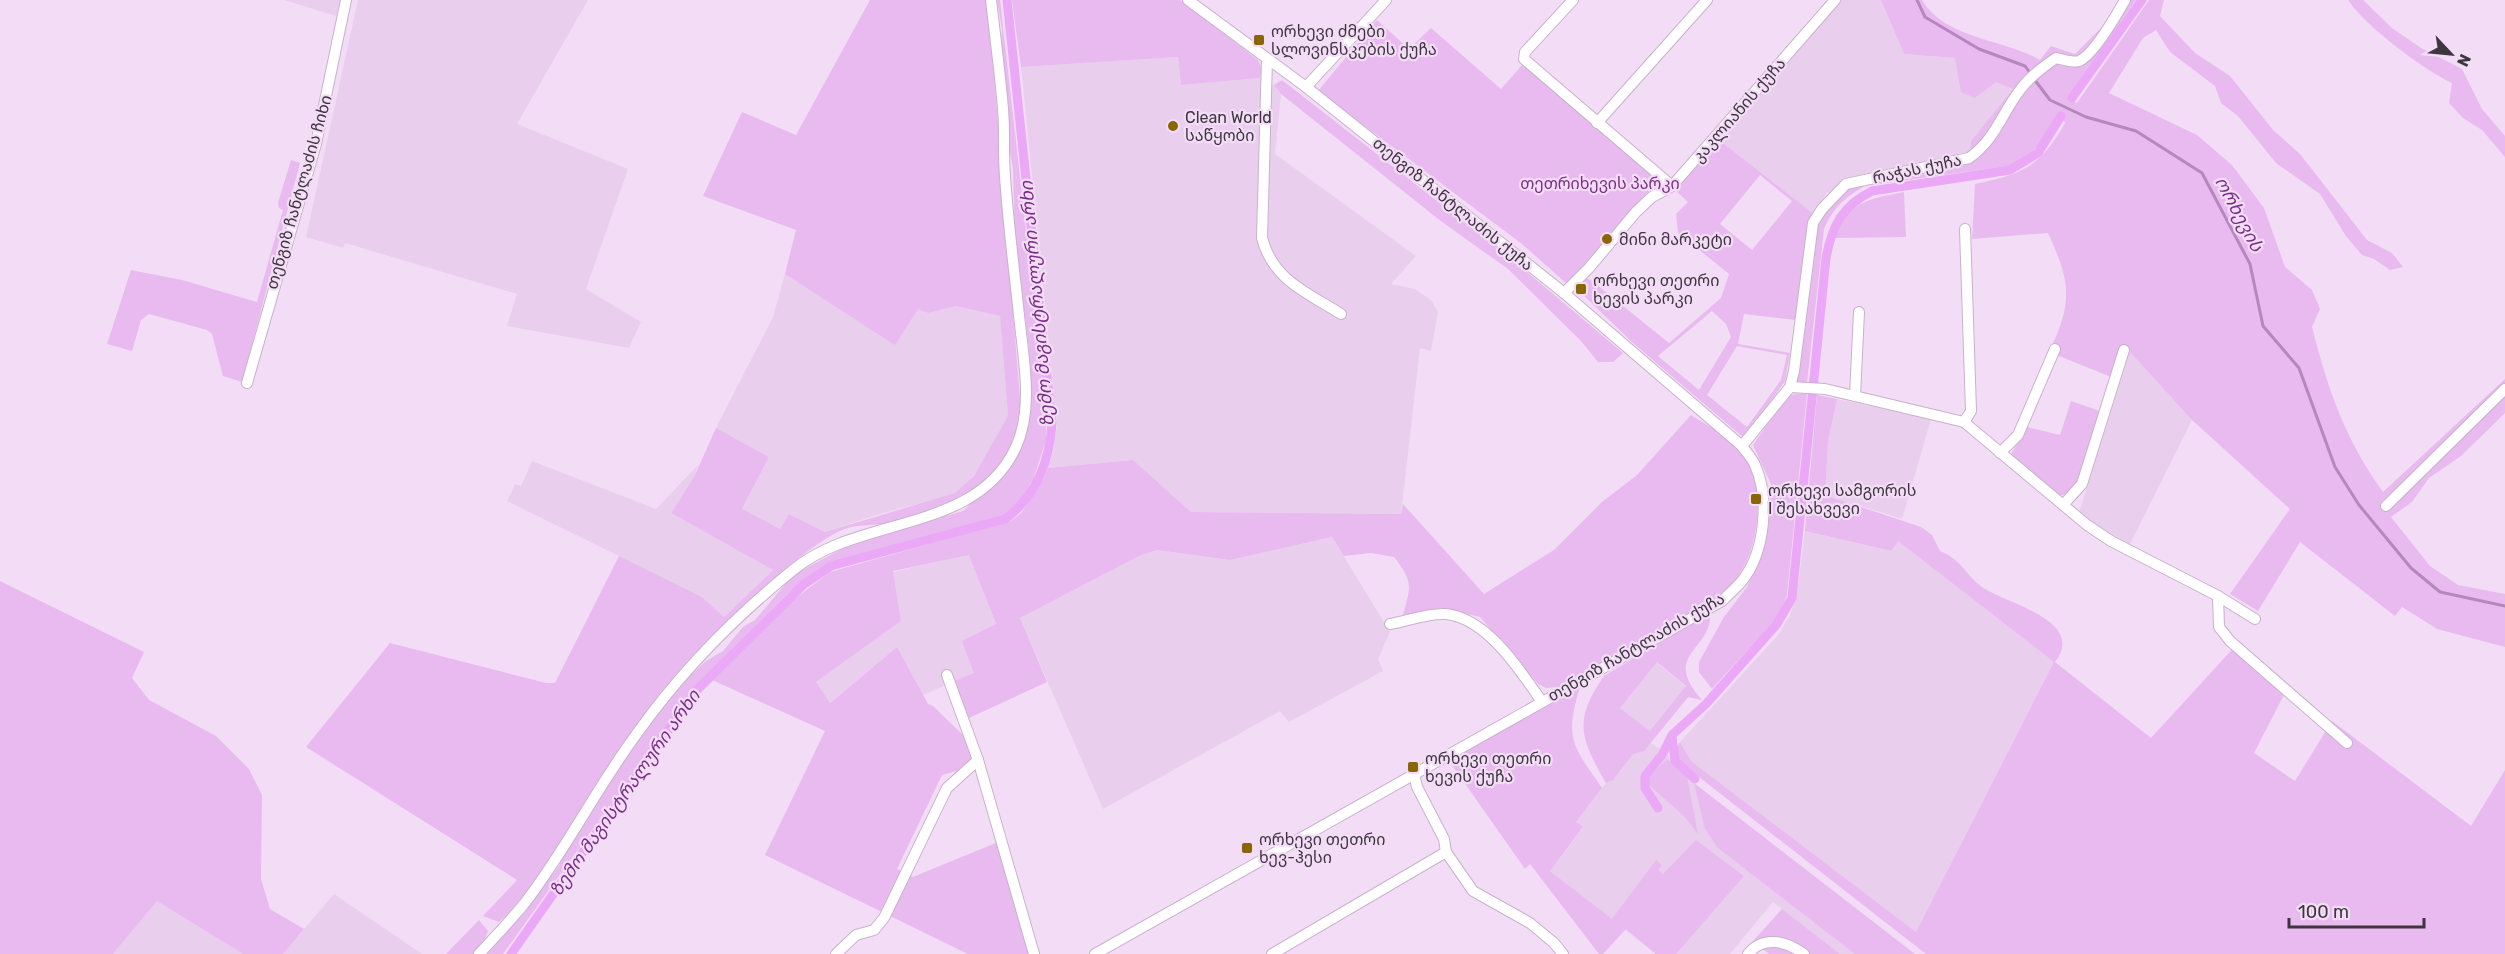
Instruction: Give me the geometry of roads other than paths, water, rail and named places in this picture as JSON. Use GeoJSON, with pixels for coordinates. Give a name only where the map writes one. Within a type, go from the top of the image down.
{"type":"FeatureCollection","features":[{"type":"Feature","properties":{"kind":"street","name":"თენგიზ ჩანტლაძის ჩიხი"},"geometry":{"type":"LineString","coordinates":[[247,383],[316,141],[346,0]]}},
{"type":"Feature","properties":{"kind":"street"},"geometry":{"type":"LineString","coordinates":[[479,954],[525,903],[590,801],[657,706],[679,679],[734,622],[795,568],[816,555],[846,541],[965,502],[1009,460],[1016,447],[1024,417],[1025,374],[1005,173],[1003,111],[991,0]]}},
{"type":"Feature","properties":{"kind":"street","name":"თენგიზ ჩანტლაძის ქუჩა"},"geometry":{"type":"LineString","coordinates":[[1095,954],[1722,601],[1743,580],[1755,558],[1763,519],[1761,483],[1755,463],[1742,446],[1564,293],[1306,87],[1188,0]]}},
{"type":"Feature","properties":{"kind":"street"},"geometry":{"type":"LineString","coordinates":[[1306,87],[1386,0]]}},
{"type":"Feature","properties":{"kind":"street"},"geometry":{"type":"LineString","coordinates":[[1573,0],[1523,57],[1672,186]]}},
{"type":"Feature","properties":{"kind":"street"},"geometry":{"type":"LineString","coordinates":[[1598,123],[1707,0]]}},
{"type":"Feature","properties":{"kind":"street","name":"კაკლიანის ქუჩა"},"geometry":{"type":"LineString","coordinates":[[1564,293],[1589,268],[1636,212],[1652,197],[1672,186],[1836,0]]}},
{"type":"Feature","properties":{"kind":"street","name":"რაჭას ქუჩა"},"geometry":{"type":"LineString","coordinates":[[1790,387],[1813,223],[1826,205],[1846,184],[1969,158],[1982,149],[1991,137],[2021,88],[2056,58],[2074,62],[2083,58],[2108,30],[2125,0]]}},
{"type":"Feature","properties":{"kind":"street"},"geometry":{"type":"LineString","coordinates":[[1267,59],[1263,238],[1268,258],[1283,277],[1341,314]]}},
{"type":"Feature","properties":{"kind":"street"},"geometry":{"type":"LineString","coordinates":[[1964,422],[1971,411],[1965,229]]}},
{"type":"Feature","properties":{"kind":"street"},"geometry":{"type":"LineString","coordinates":[[1855,396],[1859,312]]}},
{"type":"Feature","properties":{"kind":"street"},"geometry":{"type":"LineString","coordinates":[[2000,453],[2018,435],[2055,349]]}},
{"type":"Feature","properties":{"kind":"street"},"geometry":{"type":"LineString","coordinates":[[2063,505],[2082,484],[2124,350]]}},
{"type":"Feature","properties":{"kind":"street"},"geometry":{"type":"LineString","coordinates":[[1742,446],[1790,387],[1825,389],[1964,422],[2110,541],[2218,596],[2254,620]]}},
{"type":"Feature","properties":{"kind":"street"},"geometry":{"type":"LineString","coordinates":[[2386,506],[2505,389]]}},
{"type":"Feature","properties":{"kind":"street"},"geometry":{"type":"LineString","coordinates":[[2218,596],[2220,627],[2230,641],[2347,743]]}},
{"type":"Feature","properties":{"kind":"street"},"geometry":{"type":"LineString","coordinates":[[1390,624],[1444,614],[1466,619],[1482,627],[1542,702]]}},
{"type":"Feature","properties":{"kind":"street"},"geometry":{"type":"LineString","coordinates":[[946,675],[959,704],[978,760],[1034,954]]}},
{"type":"Feature","properties":{"kind":"street"},"geometry":{"type":"LineString","coordinates":[[836,954],[856,935],[874,930],[884,918],[946,788],[978,760]]}},
{"type":"Feature","properties":{"kind":"street"},"geometry":{"type":"LineString","coordinates":[[1414,774],[1417,787],[1444,839],[1446,852],[1473,891],[1530,923],[1554,943],[1563,954]]}},
{"type":"Feature","properties":{"kind":"street"},"geometry":{"type":"LineString","coordinates":[[1272,954],[1446,852]]}},
{"type":"Feature","properties":{"kind":"street"},"geometry":{"type":"LineString","coordinates":[[1748,954],[1762,942],[1779,941],[1804,954]]}},
{"type":"Feature","properties":{"kind":"waterway","name":"ზემო მაგისტრალური არხი"},"geometry":{"type":"LineString","coordinates":[[511,954],[696,691],[803,585],[831,566],[1005,519],[1016,510],[1033,489],[1048,451],[1052,423],[1007,0]]}},
{"type":"Feature","properties":{"kind":"waterway","name":"ორხევის"},"geometry":{"type":"LineString","coordinates":[[1917,0],[1925,17],[1979,49],[2025,66],[2030,73]]}},
{"type":"Feature","properties":{"kind":"waterway"},"geometry":{"type":"LineString","coordinates":[[2072,98],[2142,0]]}},
{"type":"Feature","properties":{"kind":"waterway","name":"ორხევის"},"geometry":{"type":"LineString","coordinates":[[2034,79],[2050,100],[2086,117],[2136,131],[2202,173],[2250,264],[2263,326],[2299,368],[2335,467],[2359,505],[2411,568],[2440,592],[2505,606]]}},
{"type":"Feature","properties":{"kind":"waterway"},"geometry":{"type":"LineString","coordinates":[[1658,808],[1645,788],[1645,776],[1662,755],[1672,735],[1706,704],[1777,624],[1792,598],[1826,258],[1840,218],[1853,203],[1872,191],[2010,170],[2038,153],[2061,116]]}},
{"type":"Feature","properties":{"kind":"waterway"},"geometry":{"type":"LineString","coordinates":[[1672,737],[1675,761],[1695,779]]}},
{"type":"Feature","properties":{"kind":"place","name":"ორხევი ძმები სლოვინსკების ქუჩა"},"geometry":{"type":"Point","coordinates":[1259,40]}},
{"type":"Feature","properties":{"kind":"place","name":"Clean World საწყობი"},"geometry":{"type":"Point","coordinates":[1173,126]}},
{"type":"Feature","properties":{"kind":"place","name":"მინი მარკეტი"},"geometry":{"type":"Point","coordinates":[1607,239]}},
{"type":"Feature","properties":{"kind":"place","name":"ორხევი თეთრი ხევის პარკი"},"geometry":{"type":"Point","coordinates":[1581,289]}},
{"type":"Feature","properties":{"kind":"place","name":"ორხევი სამგორის I შესახვევი"},"geometry":{"type":"Point","coordinates":[1756,499]}},
{"type":"Feature","properties":{"kind":"place","name":"ორხევი თეთრი ხევის ქუჩა"},"geometry":{"type":"Point","coordinates":[1413,767]}},
{"type":"Feature","properties":{"kind":"place","name":"ორხევი თეთრი ხევ-ჰესი"},"geometry":{"type":"Point","coordinates":[1247,848]}},
{"type":"Feature","properties":{"kind":"park label","name":"თეთრიხევის პარკი"},"geometry":{"type":"Point","coordinates":[1600,183]}}]}
